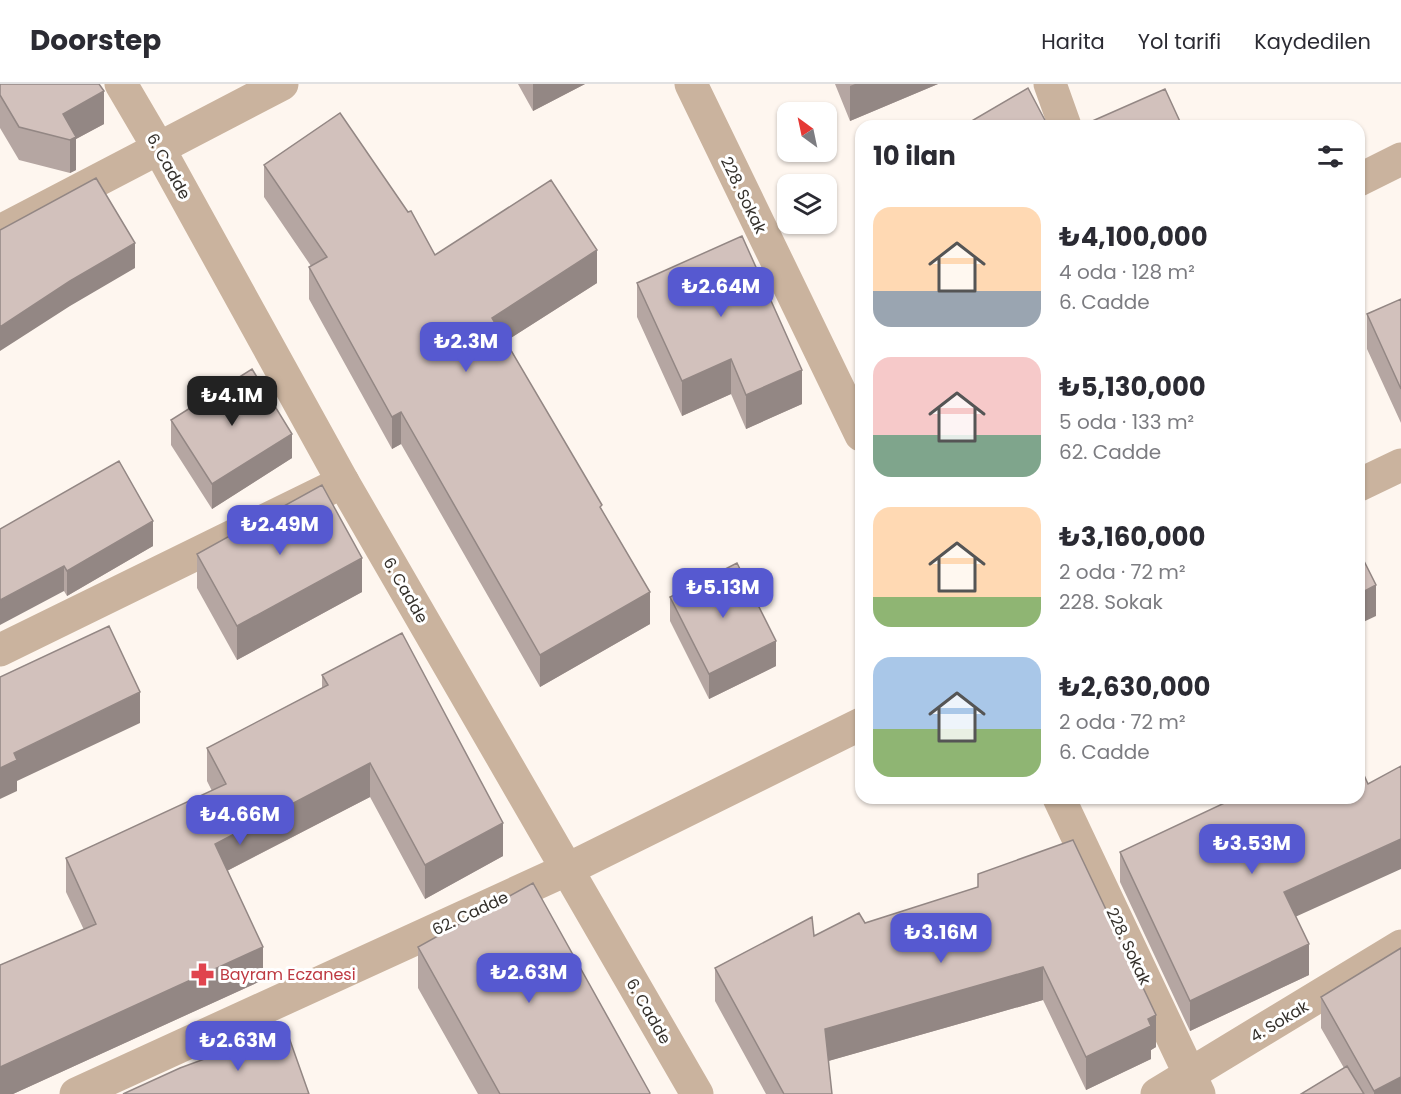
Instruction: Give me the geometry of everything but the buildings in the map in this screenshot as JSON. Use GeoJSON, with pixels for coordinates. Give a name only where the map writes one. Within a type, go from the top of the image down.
{"type":"FeatureCollection","features":[{"type":"Feature","properties":{"kind":"street","name":"6. Cadde"},"geometry":{"type":"LineString","coordinates":[[121,84],[343,482],[697,1094]]}},
{"type":"Feature","properties":{"kind":"street"},"geometry":{"type":"LineString","coordinates":[[0,231],[282,84]]}},
{"type":"Feature","properties":{"kind":"street","name":"228. Sokak"},"geometry":{"type":"LineString","coordinates":[[691,84],[855,422]]}},
{"type":"Feature","properties":{"kind":"street"},"geometry":{"type":"LineString","coordinates":[[1050,84],[1063,120]]}},
{"type":"Feature","properties":{"kind":"street"},"geometry":{"type":"LineString","coordinates":[[1365,177],[1401,159]]}},
{"type":"Feature","properties":{"kind":"street"},"geometry":{"type":"LineString","coordinates":[[1365,482],[1401,465]]}},
{"type":"Feature","properties":{"kind":"street"},"geometry":{"type":"LineString","coordinates":[[0,650],[343,482]]}},
{"type":"Feature","properties":{"kind":"street","name":"62. Cadde"},"geometry":{"type":"LineString","coordinates":[[76,1094],[568,868],[855,727]]}},
{"type":"Feature","properties":{"kind":"street","name":"228. Sokak"},"geometry":{"type":"LineString","coordinates":[[1062,804],[1194,1085]]}},
{"type":"Feature","properties":{"kind":"street","name":"4. Sokak"},"geometry":{"type":"LineString","coordinates":[[1157,1094],[1194,1085],[1401,946]]}},
{"type":"Feature","properties":{"kind":"place","name":"Bayram Eczanesi"},"geometry":{"type":"Point","coordinates":[202,974]}}]}
